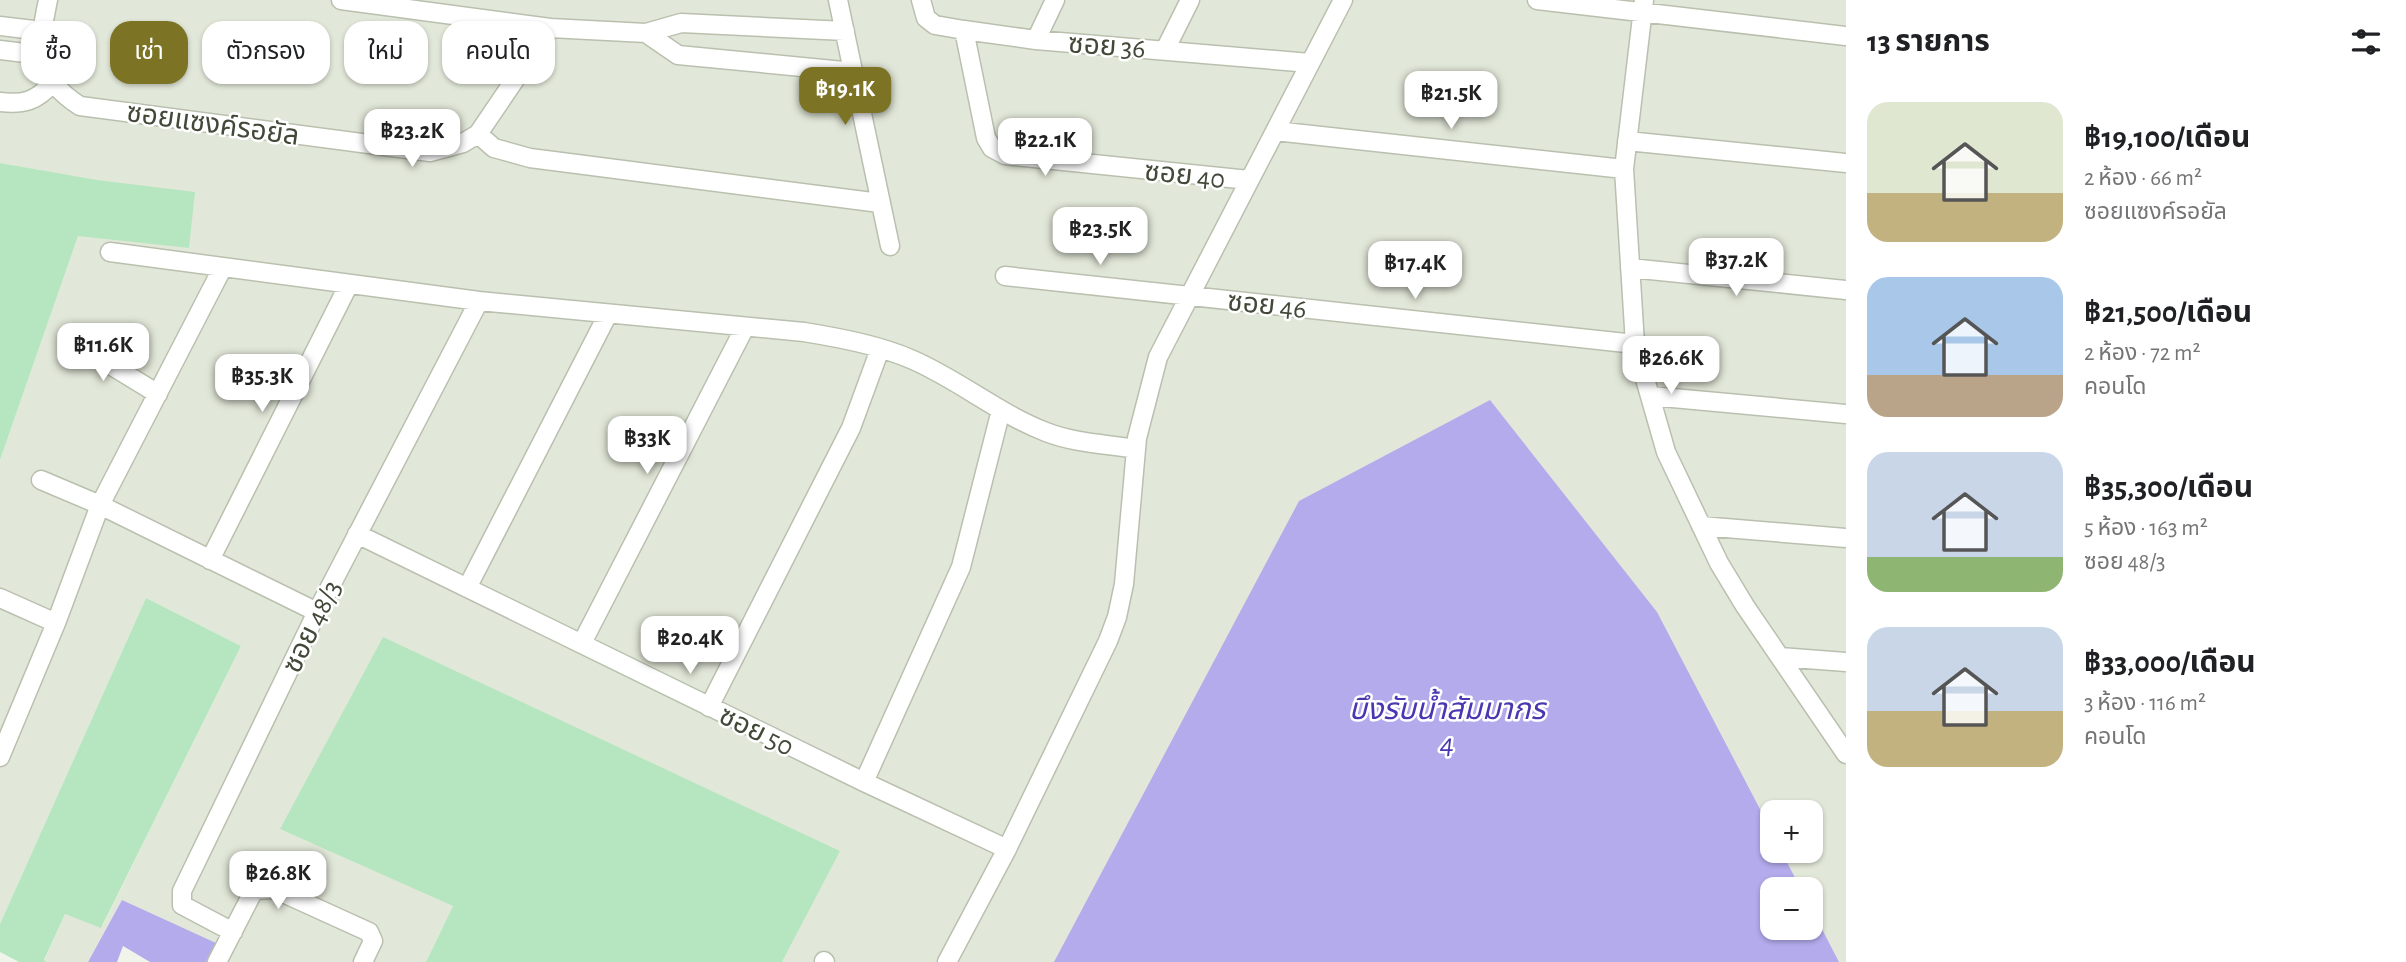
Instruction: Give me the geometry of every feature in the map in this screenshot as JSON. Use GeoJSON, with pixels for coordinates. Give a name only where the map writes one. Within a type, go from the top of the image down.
{"type":"FeatureCollection","features":[{"type":"Feature","properties":{"kind":"street","name":"ซอยแซงค์รอยัล"},"geometry":{"type":"LineString","coordinates":[[43,21],[48,0]]}},
{"type":"Feature","properties":{"kind":"street"},"geometry":{"type":"LineString","coordinates":[[341,0],[498,21]]}},
{"type":"Feature","properties":{"kind":"street"},"geometry":{"type":"LineString","coordinates":[[838,0],[890,246]]}},
{"type":"Feature","properties":{"kind":"street","name":"ซอย 36"},"geometry":{"type":"LineString","coordinates":[[921,0],[926,18],[935,25],[964,30],[1036,40],[1310,63]]}},
{"type":"Feature","properties":{"kind":"street"},"geometry":{"type":"LineString","coordinates":[[1036,40],[1055,0]]}},
{"type":"Feature","properties":{"kind":"street"},"geometry":{"type":"LineString","coordinates":[[1165,50],[1190,0]]}},
{"type":"Feature","properties":{"kind":"street"},"geometry":{"type":"LineString","coordinates":[[947,962],[1007,849],[1108,641],[1117,617],[1124,584],[1136,449],[1158,357],[1343,0]]}},
{"type":"Feature","properties":{"kind":"street"},"geometry":{"type":"LineString","coordinates":[[1537,0],[1643,6],[1846,36]]}},
{"type":"Feature","properties":{"kind":"street"},"geometry":{"type":"LineString","coordinates":[[1643,6],[1624,169],[1635,344],[1666,452],[1701,526],[1745,606],[1846,754]]}},
{"type":"Feature","properties":{"kind":"street"},"geometry":{"type":"LineString","coordinates":[[555,28],[646,33],[681,23],[845,31]]}},
{"type":"Feature","properties":{"kind":"street"},"geometry":{"type":"LineString","coordinates":[[0,26],[21,29]]}},
{"type":"Feature","properties":{"kind":"street","name":"ซอย 40"},"geometry":{"type":"LineString","coordinates":[[964,30],[986,138],[992,148],[1005,155],[1249,180]]}},
{"type":"Feature","properties":{"kind":"street"},"geometry":{"type":"LineString","coordinates":[[646,33],[678,55],[853,72]]}},
{"type":"Feature","properties":{"kind":"street"},"geometry":{"type":"LineString","coordinates":[[0,50],[21,53]]}},
{"type":"Feature","properties":{"kind":"street"},"geometry":{"type":"LineString","coordinates":[[0,102],[18,104],[31,100],[51,84]]}},
{"type":"Feature","properties":{"kind":"street","name":"ซอยแซงค์รอยัล"},"geometry":{"type":"LineString","coordinates":[[53,84],[63,95],[80,106],[430,152],[463,143],[478,134]]}},
{"type":"Feature","properties":{"kind":"street"},"geometry":{"type":"LineString","coordinates":[[512,84],[478,134],[494,149],[530,158],[880,203]]}},
{"type":"Feature","properties":{"kind":"street"},"geometry":{"type":"LineString","coordinates":[[1275,131],[1624,169]]}},
{"type":"Feature","properties":{"kind":"street"},"geometry":{"type":"LineString","coordinates":[[1627,141],[1846,163]]}},
{"type":"Feature","properties":{"kind":"street"},"geometry":{"type":"LineString","coordinates":[[110,252],[479,301],[804,332],[880,349],[912,360],[1045,432],[1068,439],[1136,449]]}},
{"type":"Feature","properties":{"kind":"street"},"geometry":{"type":"LineString","coordinates":[[0,757],[5,733],[56,622],[100,505],[223,267]]}},
{"type":"Feature","properties":{"kind":"street"},"geometry":{"type":"LineString","coordinates":[[1630,268],[1846,290]]}},
{"type":"Feature","properties":{"kind":"street","name":"ซอย 46"},"geometry":{"type":"LineString","coordinates":[[1005,276],[1635,344]]}},
{"type":"Feature","properties":{"kind":"street"},"geometry":{"type":"LineString","coordinates":[[210,560],[349,284]]}},
{"type":"Feature","properties":{"kind":"street","name":"ซอย 48/3"},"geometry":{"type":"LineString","coordinates":[[233,932],[182,905],[182,891],[317,612],[479,301]]}},
{"type":"Feature","properties":{"kind":"street"},"geometry":{"type":"LineString","coordinates":[[467,588],[608,314]]}},
{"type":"Feature","properties":{"kind":"street"},"geometry":{"type":"LineString","coordinates":[[582,643],[745,327]]}},
{"type":"Feature","properties":{"kind":"street"},"geometry":{"type":"LineString","coordinates":[[68,340],[158,394]]}},
{"type":"Feature","properties":{"kind":"street"},"geometry":{"type":"LineString","coordinates":[[709,707],[850,428],[880,349]]}},
{"type":"Feature","properties":{"kind":"street"},"geometry":{"type":"LineString","coordinates":[[1651,396],[1846,414]]}},
{"type":"Feature","properties":{"kind":"street"},"geometry":{"type":"LineString","coordinates":[[864,782],[961,567],[1001,410]]}},
{"type":"Feature","properties":{"kind":"street"},"geometry":{"type":"LineString","coordinates":[[41,480],[100,505],[317,612]]}},
{"type":"Feature","properties":{"kind":"street"},"geometry":{"type":"LineString","coordinates":[[1701,526],[1846,538]]}},
{"type":"Feature","properties":{"kind":"street","name":"ซอย 50"},"geometry":{"type":"LineString","coordinates":[[357,534],[709,707],[1007,849]]}},
{"type":"Feature","properties":{"kind":"street"},"geometry":{"type":"LineString","coordinates":[[0,598],[56,622]]}},
{"type":"Feature","properties":{"kind":"street"},"geometry":{"type":"LineString","coordinates":[[1780,657],[1846,662]]}},
{"type":"Feature","properties":{"kind":"street"},"geometry":{"type":"LineString","coordinates":[[217,962],[254,890],[272,889],[369,932],[373,941],[363,962]]}},
{"type":"Feature","properties":{"kind":"shaded area"},"geometry":{"type":"Polygon","coordinates":[[[0,0],[1846,0],[1846,962],[782,962],[839,851],[453,906],[426,962],[206,962],[216,944],[122,900],[88,962],[46,962],[44,961],[65,914],[102,927],[241,646],[146,598],[0,924],[0,460],[97,181],[0,163],[0,0]]]}},
{"type":"Feature","properties":{"kind":"green space"},"geometry":{"type":"Polygon","coordinates":[[[0,163],[97,180],[195,192],[189,248],[78,236],[0,460],[0,163]]]}},
{"type":"Feature","properties":{"kind":"green space"},"geometry":{"type":"Polygon","coordinates":[[[146,598],[241,646],[101,928],[65,914],[44,960],[46,962],[19,962],[0,952],[0,924],[146,598]]]}},
{"type":"Feature","properties":{"kind":"green space"},"geometry":{"type":"Polygon","coordinates":[[[383,637],[840,851],[782,962],[426,962],[453,906],[280,829],[383,637]]]}},
{"type":"Feature","properties":{"kind":"water","name":"บึงรับน้ำสัมมากร 4"},"geometry":{"type":"Polygon","coordinates":[[[1490,400],[1657,612],[1760,809],[1760,863],[1787,863],[1795,877],[1760,877],[1760,940],[1823,940],[1823,931],[1839,962],[1054,962],[1299,501],[1490,400]]]}},
{"type":"Feature","properties":{"kind":"water"},"geometry":{"type":"Polygon","coordinates":[[[122,900],[216,943],[206,962],[150,962],[123,946],[117,962],[88,962],[122,900]]]}}]}
